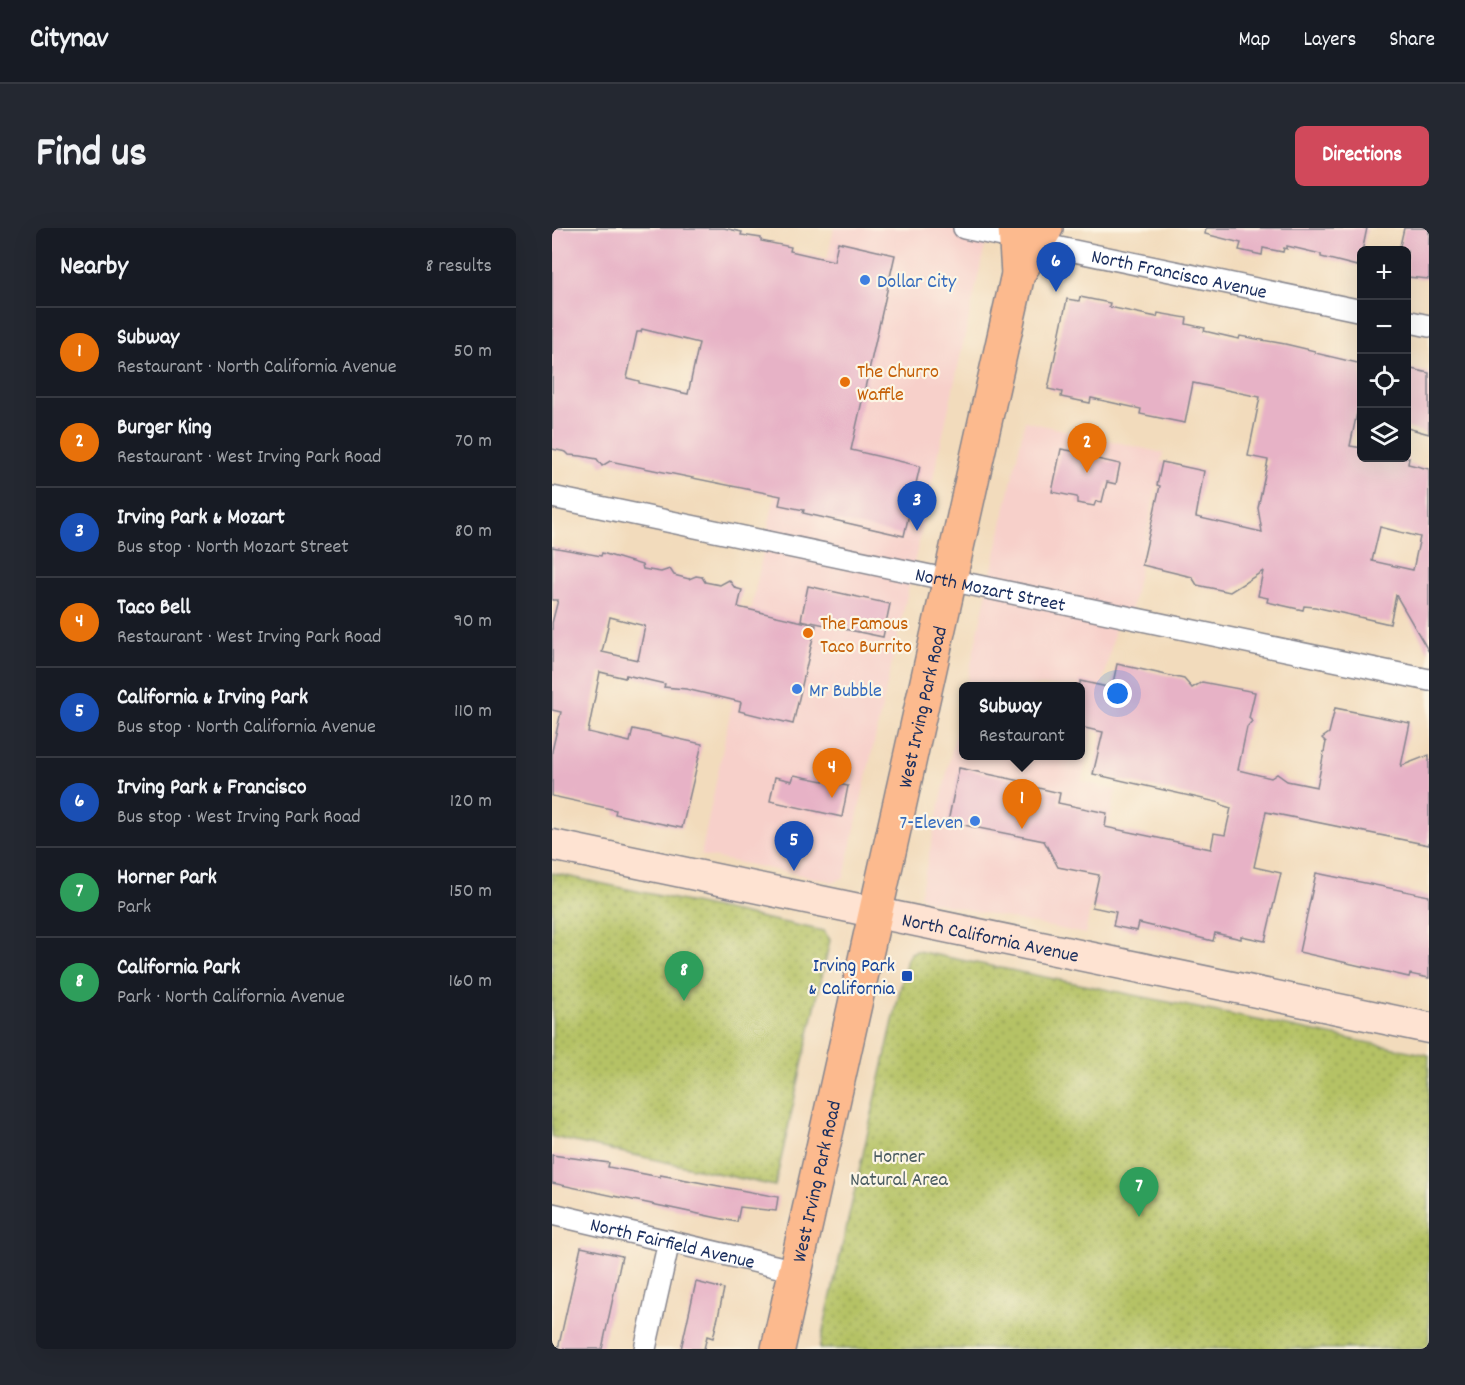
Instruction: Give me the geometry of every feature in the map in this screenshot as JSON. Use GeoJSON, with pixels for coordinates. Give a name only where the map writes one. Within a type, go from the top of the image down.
{"type":"FeatureCollection","features":[{"type":"Feature","properties":{"kind":"main road","name":"West Irving Park Road"},"geometry":{"type":"LineString","coordinates":[[778,1349],[1028,235]]}},
{"type":"Feature","properties":{"kind":"street","name":"North Francisco Avenue"},"geometry":{"type":"LineString","coordinates":[[964,228],[1028,235],[1357,310]]}},
{"type":"Feature","properties":{"kind":"street"},"geometry":{"type":"LineString","coordinates":[[1411,322],[1429,326]]}},
{"type":"Feature","properties":{"kind":"street","name":"North Mozart Street"},"geometry":{"type":"LineString","coordinates":[[552,497],[1429,680]]}},
{"type":"Feature","properties":{"kind":"street","name":"North California Avenue"},"geometry":{"type":"LineString","coordinates":[[552,845],[1429,1028]]}},
{"type":"Feature","properties":{"kind":"street","name":"North Fairfield Avenue"},"geometry":{"type":"LineString","coordinates":[[553,1218],[669,1241],[796,1271]]}},
{"type":"Feature","properties":{"kind":"street"},"geometry":{"type":"LineString","coordinates":[[645,1349],[669,1241]]}},
{"type":"Feature","properties":{"kind":"shaded area"},"geometry":{"type":"Polygon","coordinates":[[[834,228],[989,228],[844,877],[835,882],[701,855],[768,528],[834,228]]]}},
{"type":"Feature","properties":{"kind":"shaded area"},"geometry":{"type":"Polygon","coordinates":[[[1025,421],[1163,453],[1130,617],[1118,615],[1082,781],[1116,790],[1085,934],[927,901],[920,895],[959,717],[959,760],[1085,760],[1085,682],[967,682],[1025,421]]]}},
{"type":"Feature","properties":{"kind":"green space"},"geometry":{"type":"Polygon","coordinates":[[[552,873],[824,931],[830,940],[775,1186],[552,1137],[552,873]]]}},
{"type":"Feature","properties":{"kind":"green space","name":"Horner Natural Area"},"geometry":{"type":"Polygon","coordinates":[[[917,951],[1429,1055],[1429,1349],[819,1349],[907,959],[911,953],[917,951]]]}},
{"type":"Feature","properties":{"kind":"building"},"geometry":{"type":"Polygon","coordinates":[[[552,228],[724,228],[742,232],[741,235],[761,238],[761,241],[791,247],[790,251],[834,261],[838,242],[895,255],[851,450],[920,466],[904,536],[803,513],[804,510],[779,505],[781,496],[610,461],[602,466],[597,459],[569,455],[566,452],[552,449],[552,228]],[[642,329],[641,332],[637,332],[627,378],[688,394],[699,343],[642,329]]]}},
{"type":"Feature","properties":{"kind":"building"},"geometry":{"type":"Polygon","coordinates":[[[1206,228],[1367,228],[1363,246],[1357,246],[1357,266],[1287,246],[1283,252],[1263,248],[1262,255],[1239,250],[1241,243],[1205,234],[1206,228]]]}},
{"type":"Feature","properties":{"kind":"building"},"geometry":{"type":"Polygon","coordinates":[[[1404,228],[1429,228],[1429,279],[1411,277],[1411,246],[1400,246],[1404,228]]]}},
{"type":"Feature","properties":{"kind":"building"},"geometry":{"type":"Polygon","coordinates":[[[1080,297],[1110,303],[1109,307],[1157,317],[1158,313],[1187,318],[1186,324],[1205,328],[1204,331],[1239,339],[1240,336],[1285,344],[1357,363],[1357,413],[1350,446],[1357,447],[1357,462],[1408,462],[1408,464],[1429,469],[1429,652],[1396,595],[1390,624],[1315,607],[1304,606],[1303,610],[1267,602],[1268,598],[1258,596],[1263,571],[1230,592],[1197,585],[1192,577],[1142,565],[1160,486],[1157,485],[1162,462],[1204,471],[1196,517],[1262,532],[1258,508],[1268,460],[1248,456],[1260,397],[1193,383],[1185,423],[1140,414],[1141,409],[1091,398],[1090,403],[1061,397],[1062,392],[1048,389],[1067,299],[1079,301],[1080,297]],[[1380,527],[1372,561],[1413,570],[1420,537],[1380,527]]]}},
{"type":"Feature","properties":{"kind":"building"},"geometry":{"type":"Polygon","coordinates":[[[1411,369],[1429,373],[1429,434],[1411,429],[1411,369]]]}},
{"type":"Feature","properties":{"kind":"building"},"geometry":{"type":"Polygon","coordinates":[[[1061,449],[1089,454],[1088,457],[1120,464],[1116,484],[1107,482],[1102,502],[1096,501],[1094,506],[1077,503],[1077,497],[1052,492],[1061,449]]]}},
{"type":"Feature","properties":{"kind":"building"},"geometry":{"type":"Polygon","coordinates":[[[552,547],[601,556],[602,553],[642,565],[643,569],[661,572],[670,569],[674,575],[689,579],[696,576],[702,577],[705,582],[720,585],[729,580],[735,588],[742,590],[738,607],[816,625],[793,724],[739,711],[741,702],[686,689],[664,687],[665,684],[626,675],[625,678],[600,672],[588,732],[630,742],[633,729],[702,744],[682,828],[615,814],[616,810],[552,796],[552,751],[561,712],[552,710],[552,623],[558,600],[552,600],[552,547]],[[610,617],[602,652],[638,660],[645,626],[610,617]]]}},
{"type":"Feature","properties":{"kind":"building"},"geometry":{"type":"Polygon","coordinates":[[[808,586],[890,604],[883,637],[801,620],[808,586]]]}},
{"type":"Feature","properties":{"kind":"building"},"geometry":{"type":"Polygon","coordinates":[[[1117,664],[1184,679],[1192,688],[1202,682],[1255,692],[1249,718],[1252,721],[1247,727],[1238,770],[1271,778],[1277,774],[1287,781],[1317,787],[1326,742],[1322,738],[1329,733],[1335,708],[1410,723],[1401,766],[1429,755],[1429,845],[1266,812],[1254,867],[1281,873],[1265,941],[1241,936],[1241,939],[1215,933],[1213,941],[1139,923],[1137,931],[1113,926],[1116,912],[1092,907],[1099,875],[1058,867],[1044,841],[948,822],[959,768],[1021,781],[1021,784],[1060,793],[1058,803],[1107,813],[1105,827],[1211,849],[1214,833],[1225,835],[1231,808],[1221,803],[1093,774],[1103,732],[1085,728],[1085,682],[1112,688],[1117,664]]]}},
{"type":"Feature","properties":{"kind":"building"},"geometry":{"type":"Polygon","coordinates":[[[794,775],[848,786],[842,817],[770,801],[775,777],[792,781],[794,775]]]}},
{"type":"Feature","properties":{"kind":"building"},"geometry":{"type":"Polygon","coordinates":[[[1316,873],[1429,896],[1429,978],[1410,974],[1409,977],[1299,952],[1316,873]]]}},
{"type":"Feature","properties":{"kind":"building"},"geometry":{"type":"Polygon","coordinates":[[[552,1155],[609,1163],[608,1167],[778,1197],[776,1211],[740,1207],[737,1222],[552,1183],[552,1155]]]}},
{"type":"Feature","properties":{"kind":"building"},"geometry":{"type":"Polygon","coordinates":[[[581,1247],[622,1256],[602,1349],[558,1349],[581,1247]]]}},
{"type":"Feature","properties":{"kind":"building"},"geometry":{"type":"Polygon","coordinates":[[[696,1282],[724,1289],[718,1317],[713,1338],[707,1336],[704,1349],[681,1349],[696,1282]]]}},
{"type":"Feature","properties":{"kind":"place","name":"Dollar City"},"geometry":{"type":"Point","coordinates":[865,280]}},
{"type":"Feature","properties":{"kind":"place","name":"Irving Park & Francisco"},"geometry":{"type":"Point","coordinates":[1056,292]}},
{"type":"Feature","properties":{"kind":"place","name":"The Churro Waffle"},"geometry":{"type":"Point","coordinates":[845,382]}},
{"type":"Feature","properties":{"kind":"place","name":"Burger King"},"geometry":{"type":"Point","coordinates":[1087,473]}},
{"type":"Feature","properties":{"kind":"place","name":"Irving Park & Mozart"},"geometry":{"type":"Point","coordinates":[917,531]}},
{"type":"Feature","properties":{"kind":"place","name":"The Famous Taco Burrito"},"geometry":{"type":"Point","coordinates":[808,633]}},
{"type":"Feature","properties":{"kind":"place","name":"Mr Bubble"},"geometry":{"type":"Point","coordinates":[797,689]}},
{"type":"Feature","properties":{"kind":"place","name":"Taco Bell"},"geometry":{"type":"Point","coordinates":[832,798]}},
{"type":"Feature","properties":{"kind":"place","name":"7-Eleven"},"geometry":{"type":"Point","coordinates":[975,821]}},
{"type":"Feature","properties":{"kind":"place","name":"Subway"},"geometry":{"type":"Point","coordinates":[1022,829]}},
{"type":"Feature","properties":{"kind":"place","name":"California & Irving Park"},"geometry":{"type":"Point","coordinates":[794,871]}},
{"type":"Feature","properties":{"kind":"place","name":"Irving Park & California"},"geometry":{"type":"Point","coordinates":[907,976]}},
{"type":"Feature","properties":{"kind":"place","name":"California Park"},"geometry":{"type":"Point","coordinates":[684,1001]}},
{"type":"Feature","properties":{"kind":"place","name":"Horner Park"},"geometry":{"type":"Point","coordinates":[1139,1217]}}]}
